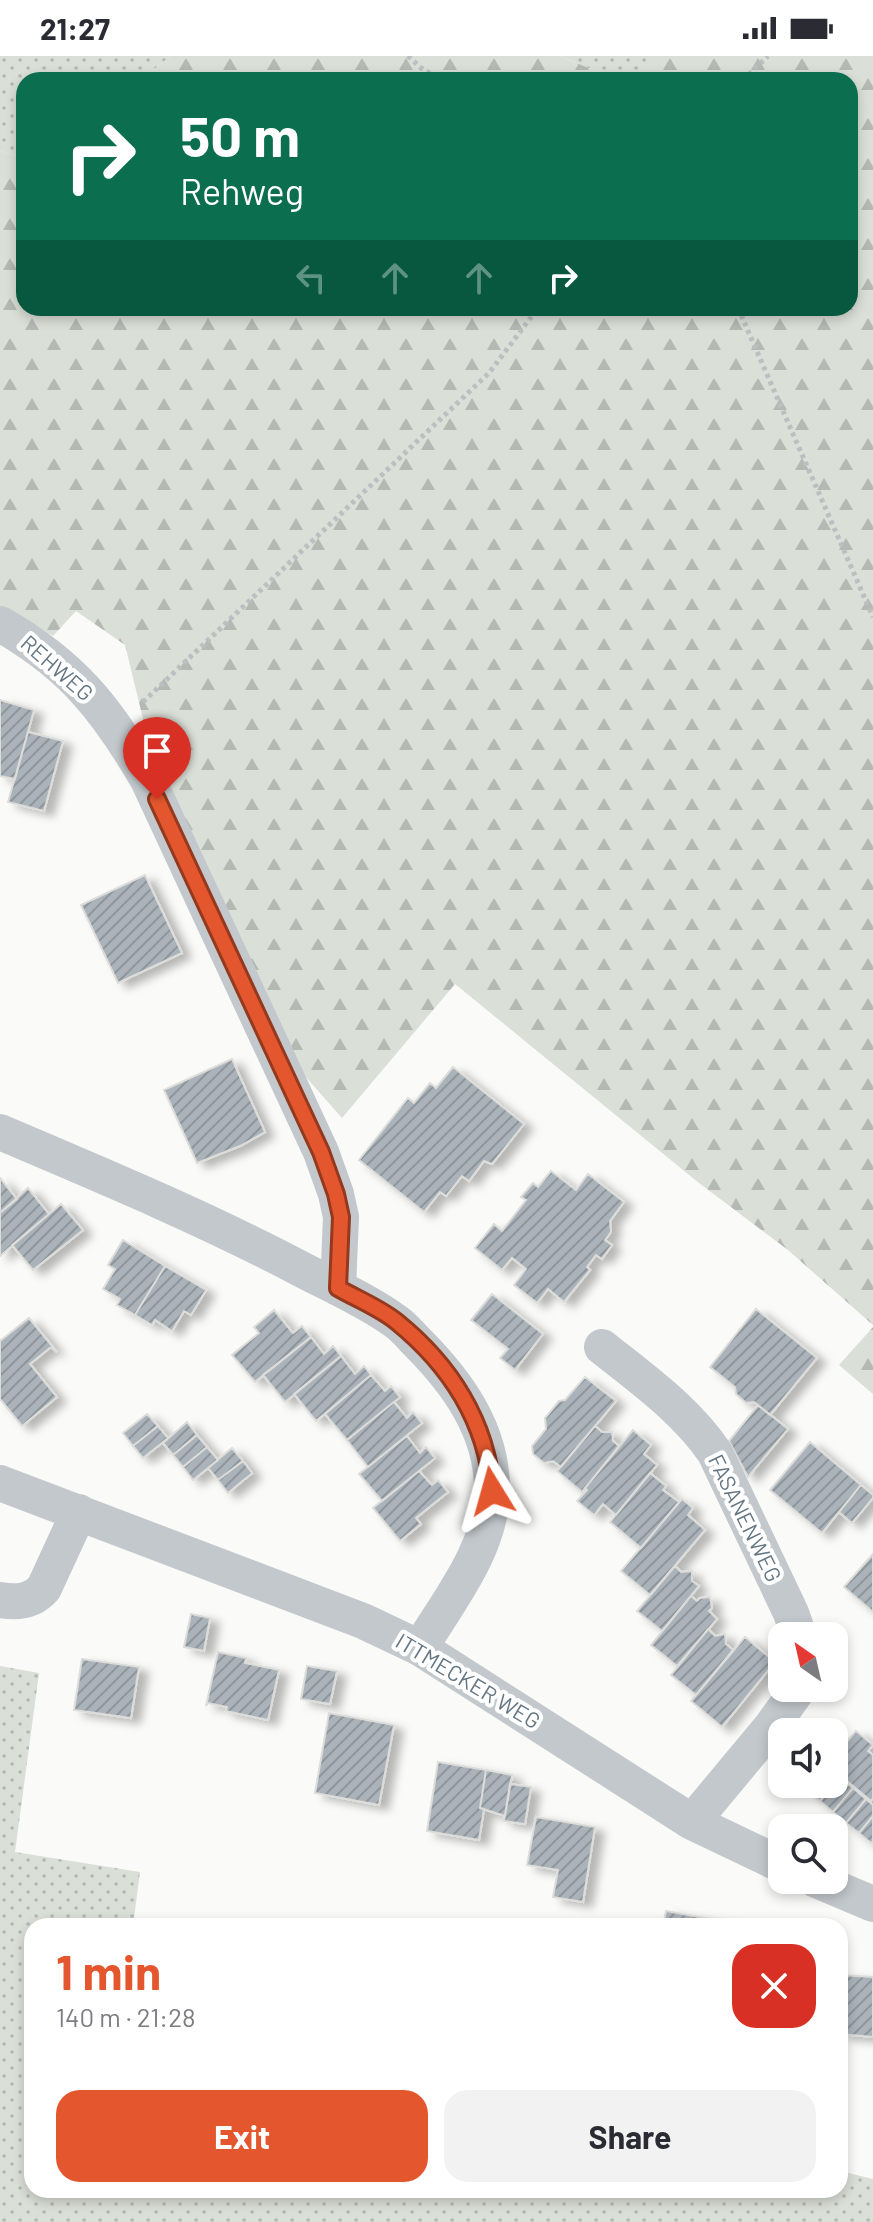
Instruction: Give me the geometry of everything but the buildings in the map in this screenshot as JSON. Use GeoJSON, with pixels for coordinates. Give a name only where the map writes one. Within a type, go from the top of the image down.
{"type":"FeatureCollection","features":[{"type":"Feature","properties":{"kind":"street","name":"REHWEG"},"geometry":{"type":"LineString","coordinates":[[0,624],[36,645],[73,676],[119,730],[176,837],[321,1152],[341,1217],[338,1288]]}},
{"type":"Feature","properties":{"kind":"street"},"geometry":{"type":"LineString","coordinates":[[0,1132],[147,1193],[338,1288],[396,1321],[459,1388],[484,1439],[490,1468],[490,1511],[475,1556],[420,1648]]}},
{"type":"Feature","properties":{"kind":"street","name":"FASANENWEG"},"geometry":{"type":"LineString","coordinates":[[602,1347],[677,1410],[715,1453],[794,1622]]}},
{"type":"Feature","properties":{"kind":"street","name":"ITTMECKER WEG"},"geometry":{"type":"LineString","coordinates":[[0,1483],[363,1621],[420,1648],[692,1822],[768,1858]]}},
{"type":"Feature","properties":{"kind":"street"},"geometry":{"type":"LineString","coordinates":[[0,1600],[15,1602],[38,1596],[79,1512]]}},
{"type":"Feature","properties":{"kind":"street"},"geometry":{"type":"LineString","coordinates":[[692,1822],[789,1702]]}},
{"type":"Feature","properties":{"kind":"street"},"geometry":{"type":"LineString","coordinates":[[848,1893],[873,1904]]}},
{"type":"Feature","properties":{"kind":"path"},"geometry":{"type":"LineString","coordinates":[[408,56],[428,72]]}},
{"type":"Feature","properties":{"kind":"path"},"geometry":{"type":"LineString","coordinates":[[751,72],[768,56]]}},
{"type":"Feature","properties":{"kind":"path"},"geometry":{"type":"LineString","coordinates":[[119,730],[321,530],[489,373],[532,316]]}},
{"type":"Feature","properties":{"kind":"path"},"geometry":{"type":"LineString","coordinates":[[741,316],[873,617]]}},
{"type":"Feature","properties":{"kind":"green space"},"geometry":{"type":"Polygon","coordinates":[[[0,56],[171,56],[150,72],[16,72],[16,156],[0,151],[0,56]]]}},
{"type":"Feature","properties":{"kind":"green space"},"geometry":{"type":"Polygon","coordinates":[[[171,56],[560,56],[598,72],[150,72],[171,56]]]}},
{"type":"Feature","properties":{"kind":"green space"},"geometry":{"type":"Polygon","coordinates":[[[560,56],[659,56],[638,72],[598,72],[560,56]]]}},
{"type":"Feature","properties":{"kind":"green space"},"geometry":{"type":"Polygon","coordinates":[[[657,56],[873,56],[873,1325],[788,1250],[699,1183],[455,984],[342,1118],[267,1033],[145,727],[125,645],[76,611],[53,636],[0,606],[0,151],[16,156],[16,316],[858,316],[858,72],[637,72],[657,56]]]}},
{"type":"Feature","properties":{"kind":"green space"},"geometry":{"type":"Polygon","coordinates":[[[873,1327],[873,1394],[839,1365],[873,1327]]]}},
{"type":"Feature","properties":{"kind":"green space"},"geometry":{"type":"Polygon","coordinates":[[[0,1666],[39,1673],[15,1852],[140,1872],[134,1918],[24,1918],[24,2198],[848,2198],[848,2173],[873,2179],[873,2222],[0,2222],[0,1666]]]}},
{"type":"Feature","properties":{"kind":"route"},"geometry":{"type":"LineString","coordinates":[[157,799],[321,1152],[341,1217],[338,1288],[396,1321],[459,1388],[484,1439],[492,1491]]}}]}
